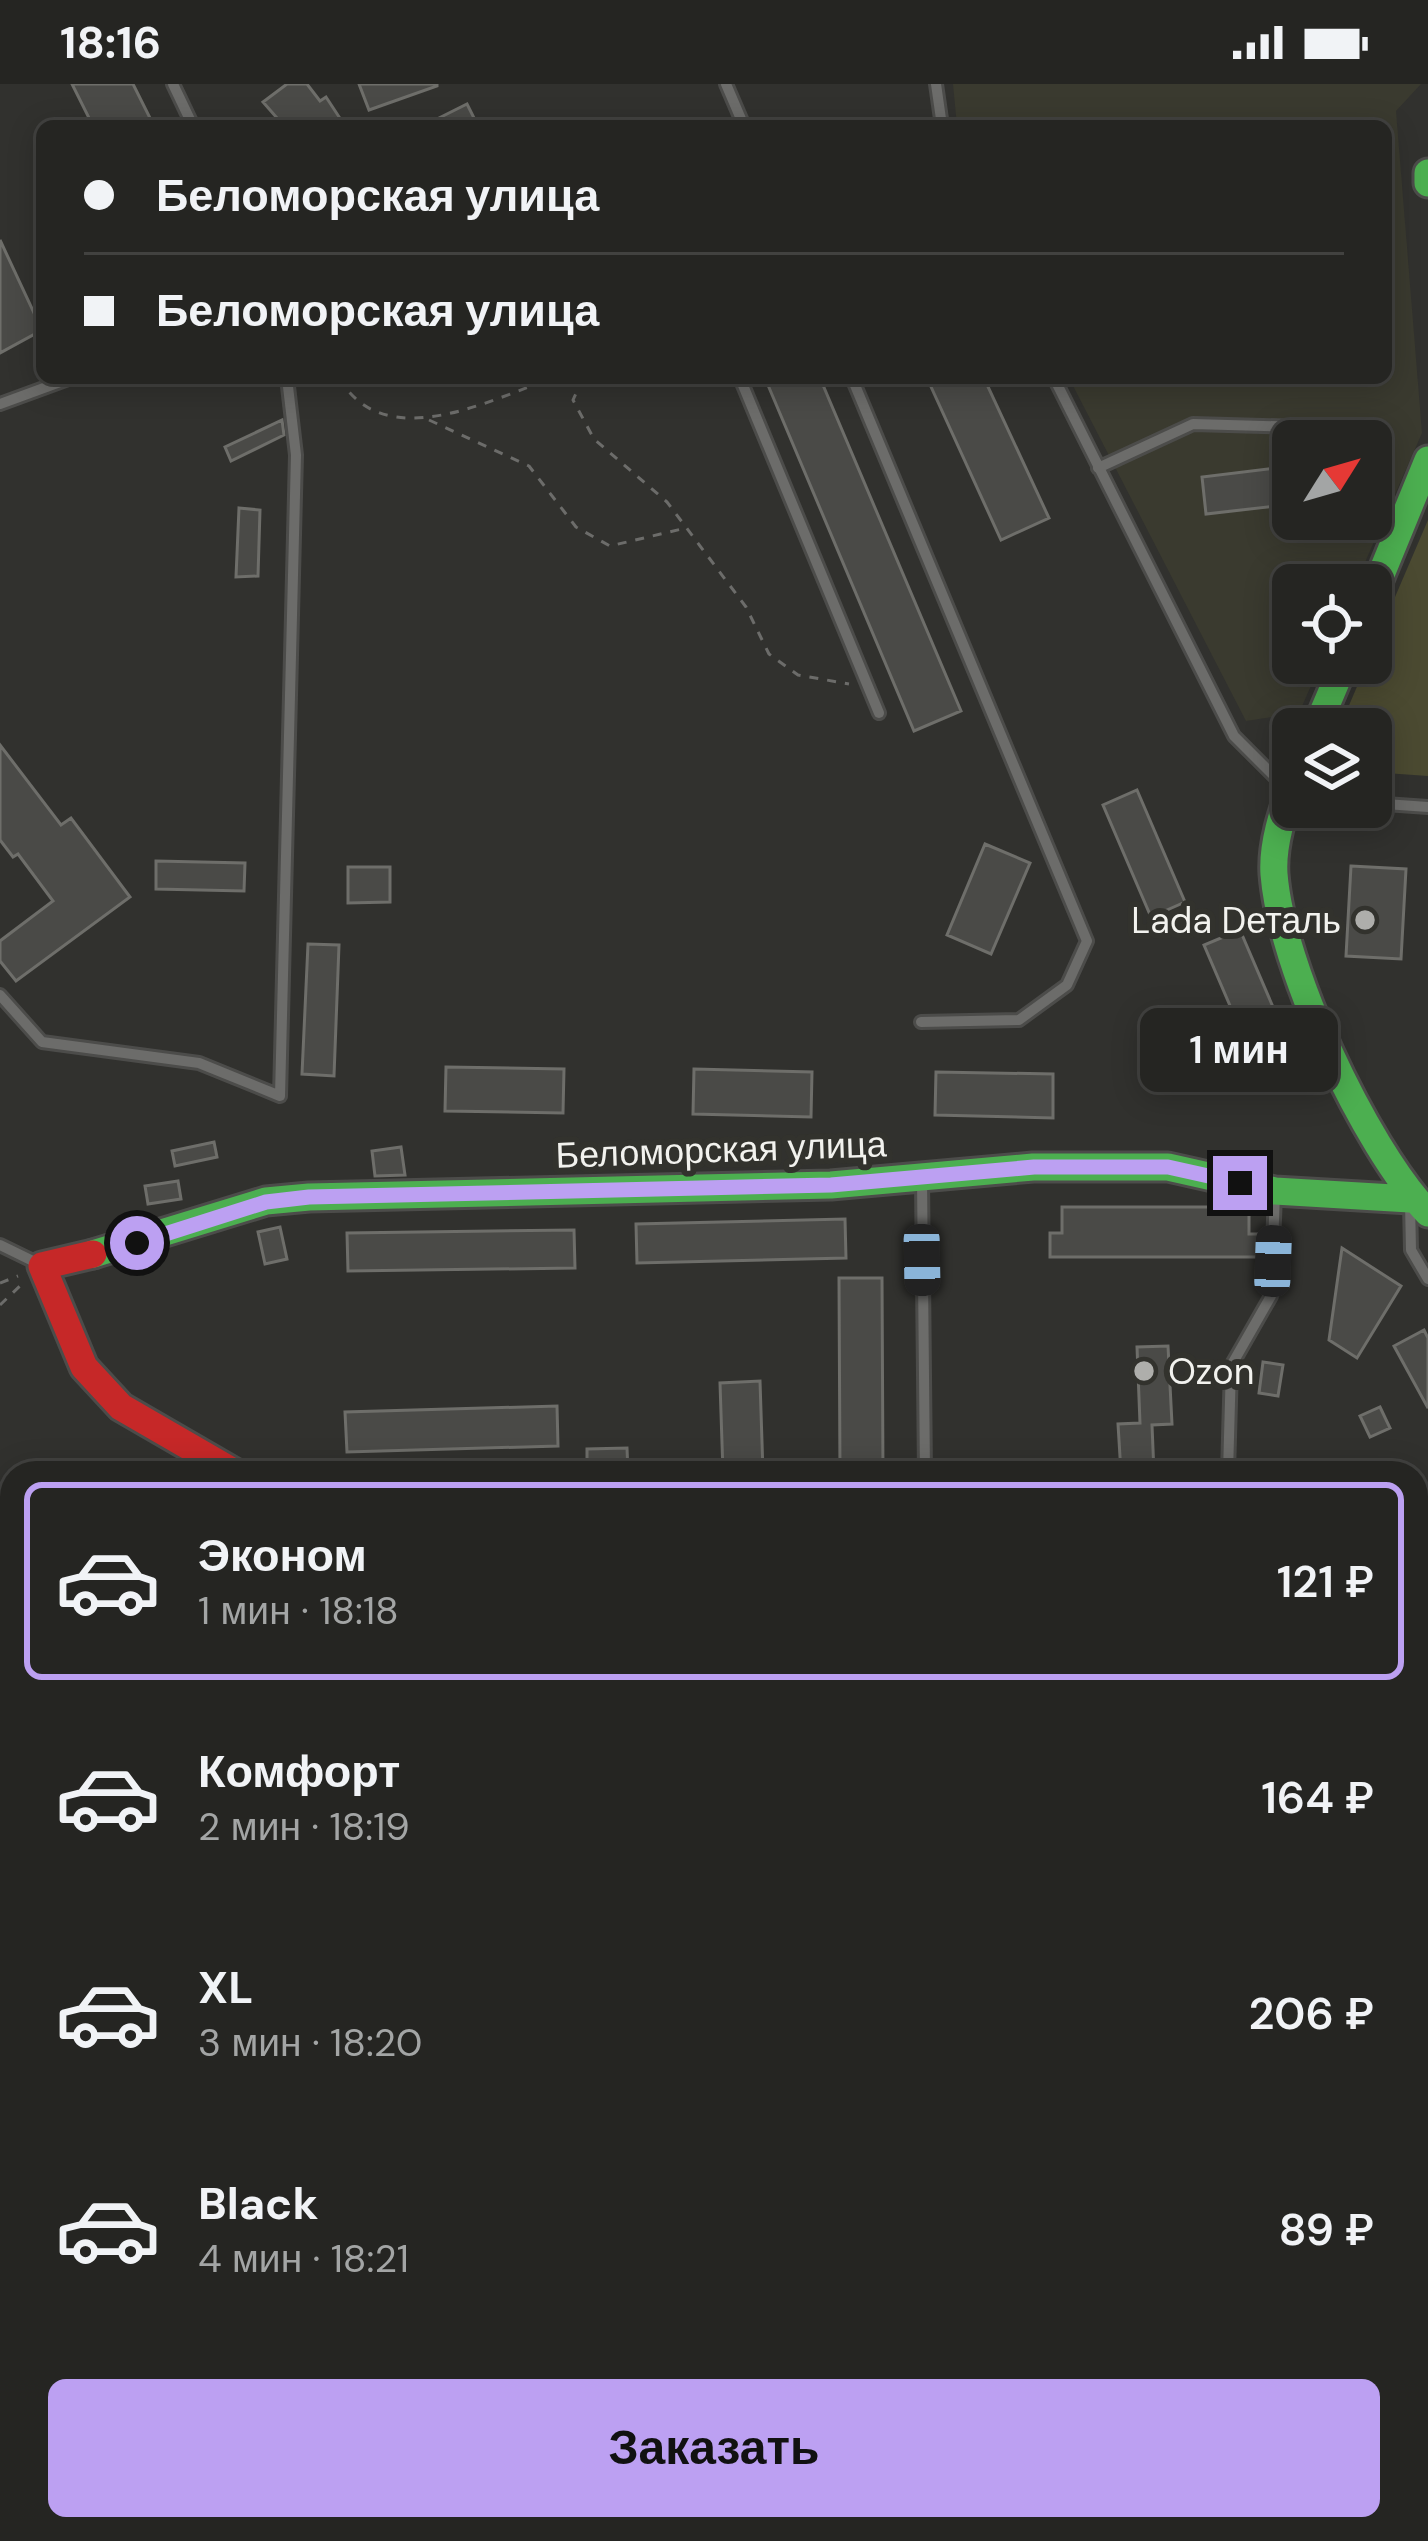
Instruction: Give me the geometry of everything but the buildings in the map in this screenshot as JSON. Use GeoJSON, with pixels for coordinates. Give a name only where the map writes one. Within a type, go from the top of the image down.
{"type":"FeatureCollection","features":[{"type":"Feature","properties":{"kind":"street"},"geometry":{"type":"LineString","coordinates":[[1428,173],[1428,182]]}},
{"type":"Feature","properties":{"kind":"street"},"geometry":{"type":"LineString","coordinates":[[1385,564],[1428,460]]}},
{"type":"Feature","properties":{"kind":"street"},"geometry":{"type":"LineString","coordinates":[[1284,828],[1274,872],[1280,913],[1299,970],[1370,1136],[1419,1206]]}},
{"type":"Feature","properties":{"kind":"street","name":"Беломорская улица"},"geometry":{"type":"LineString","coordinates":[[42,1266],[137,1243],[266,1202],[309,1197],[831,1185],[1034,1167],[1168,1167],[1275,1191],[1419,1206]]}},
{"type":"Feature","properties":{"kind":"street"},"geometry":{"type":"LineString","coordinates":[[42,1266],[84,1367],[122,1407],[214,1461]]}},
{"type":"Feature","properties":{"kind":"lane"},"geometry":{"type":"LineString","coordinates":[[172,84],[190,120]]}},
{"type":"Feature","properties":{"kind":"lane"},"geometry":{"type":"LineString","coordinates":[[726,84],[741,120]]}},
{"type":"Feature","properties":{"kind":"lane"},"geometry":{"type":"LineString","coordinates":[[936,84],[941,120]]}},
{"type":"Feature","properties":{"kind":"lane"},"geometry":{"type":"LineString","coordinates":[[0,404],[55,384]]}},
{"type":"Feature","properties":{"kind":"lane"},"geometry":{"type":"LineString","coordinates":[[0,995],[42,1042],[199,1063],[280,1096],[296,455],[287,384]]}},
{"type":"Feature","properties":{"kind":"lane"},"geometry":{"type":"LineString","coordinates":[[742,384],[878,713]]}},
{"type":"Feature","properties":{"kind":"lane"},"geometry":{"type":"LineString","coordinates":[[855,384],[1087,941],[1067,985],[1019,1020],[921,1022]]}},
{"type":"Feature","properties":{"kind":"lane"},"geometry":{"type":"LineString","coordinates":[[1057,384],[1234,736],[1272,771]]}},
{"type":"Feature","properties":{"kind":"lane"},"geometry":{"type":"LineString","coordinates":[[1098,468],[1193,424],[1272,426]]}},
{"type":"Feature","properties":{"kind":"lane"},"geometry":{"type":"LineString","coordinates":[[1392,805],[1428,808]]}},
{"type":"Feature","properties":{"kind":"lane"},"geometry":{"type":"LineString","coordinates":[[922,1175],[925,1461]]}},
{"type":"Feature","properties":{"kind":"lane"},"geometry":{"type":"LineString","coordinates":[[1228,1461],[1231,1366],[1271,1296],[1275,1191]]}},
{"type":"Feature","properties":{"kind":"lane"},"geometry":{"type":"LineString","coordinates":[[1419,1206],[1412,1250],[1428,1280]]}},
{"type":"Feature","properties":{"kind":"lane"},"geometry":{"type":"LineString","coordinates":[[0,1245],[42,1266]]}},
{"type":"Feature","properties":{"kind":"path"},"geometry":{"type":"LineString","coordinates":[[342,384],[347,392],[391,418],[429,420],[529,466],[576,527],[610,546],[687,528]]}},
{"type":"Feature","properties":{"kind":"path"},"geometry":{"type":"LineString","coordinates":[[429,420],[535,384]]}},
{"type":"Feature","properties":{"kind":"path"},"geometry":{"type":"LineString","coordinates":[[580,384],[573,400],[594,439],[668,502],[746,607],[769,654],[798,675],[867,686]]}},
{"type":"Feature","properties":{"kind":"path"},"geometry":{"type":"LineString","coordinates":[[0,1305],[42,1266]]}},
{"type":"Feature","properties":{"kind":"shaded area"},"geometry":{"type":"Polygon","coordinates":[[[953,84],[1421,84],[1396,111],[1422,433],[1392,501],[1392,420],[1272,420],[1272,540],[1375,540],[1364,564],[1272,564],[1272,684],[1312,684],[1301,708],[1272,708],[1272,717],[1246,721],[1072,384],[1392,384],[1392,120],[956,120],[953,84]]]}},
{"type":"Feature","properties":{"kind":"shaded area"},"geometry":{"type":"Polygon","coordinates":[[[1428,520],[1428,776],[1392,773],[1392,708],[1348,708],[1358,684],[1392,684],[1392,604],[1428,520]]]}},
{"type":"Feature","properties":{"kind":"traffic: fast"},"geometry":{"type":"LineString","coordinates":[[1428,173],[1428,183]]}},
{"type":"Feature","properties":{"kind":"traffic: fast"},"geometry":{"type":"LineString","coordinates":[[1385,564],[1428,460]]}},
{"type":"Feature","properties":{"kind":"traffic: fast"},"geometry":{"type":"LineString","coordinates":[[1325,708],[1335,684]]}},
{"type":"Feature","properties":{"kind":"traffic: fast"},"geometry":{"type":"LineString","coordinates":[[1279,828],[1274,874],[1280,912],[1309,1004],[1378,1144],[1428,1213]]}},
{"type":"Feature","properties":{"kind":"traffic: fast"},"geometry":{"type":"LineString","coordinates":[[93,1254],[266,1201],[309,1197],[831,1185],[1033,1167],[1168,1167],[1275,1191],[1410,1199]]}},
{"type":"Feature","properties":{"kind":"traffic: jam"},"geometry":{"type":"LineString","coordinates":[[93,1254],[42,1266],[84,1367],[121,1407],[214,1461]]}},
{"type":"Feature","properties":{"kind":"place","name":"Lada Dеталь"},"geometry":{"type":"Point","coordinates":[1365,920]}},
{"type":"Feature","properties":{"kind":"place","name":"Ozon"},"geometry":{"type":"Point","coordinates":[1144,1371]}},
{"type":"Feature","properties":{"kind":"route"},"geometry":{"type":"LineString","coordinates":[[137,1243],[228,1212],[309,1197],[831,1185],[1034,1167],[1168,1167],[1240,1183]]}}]}
